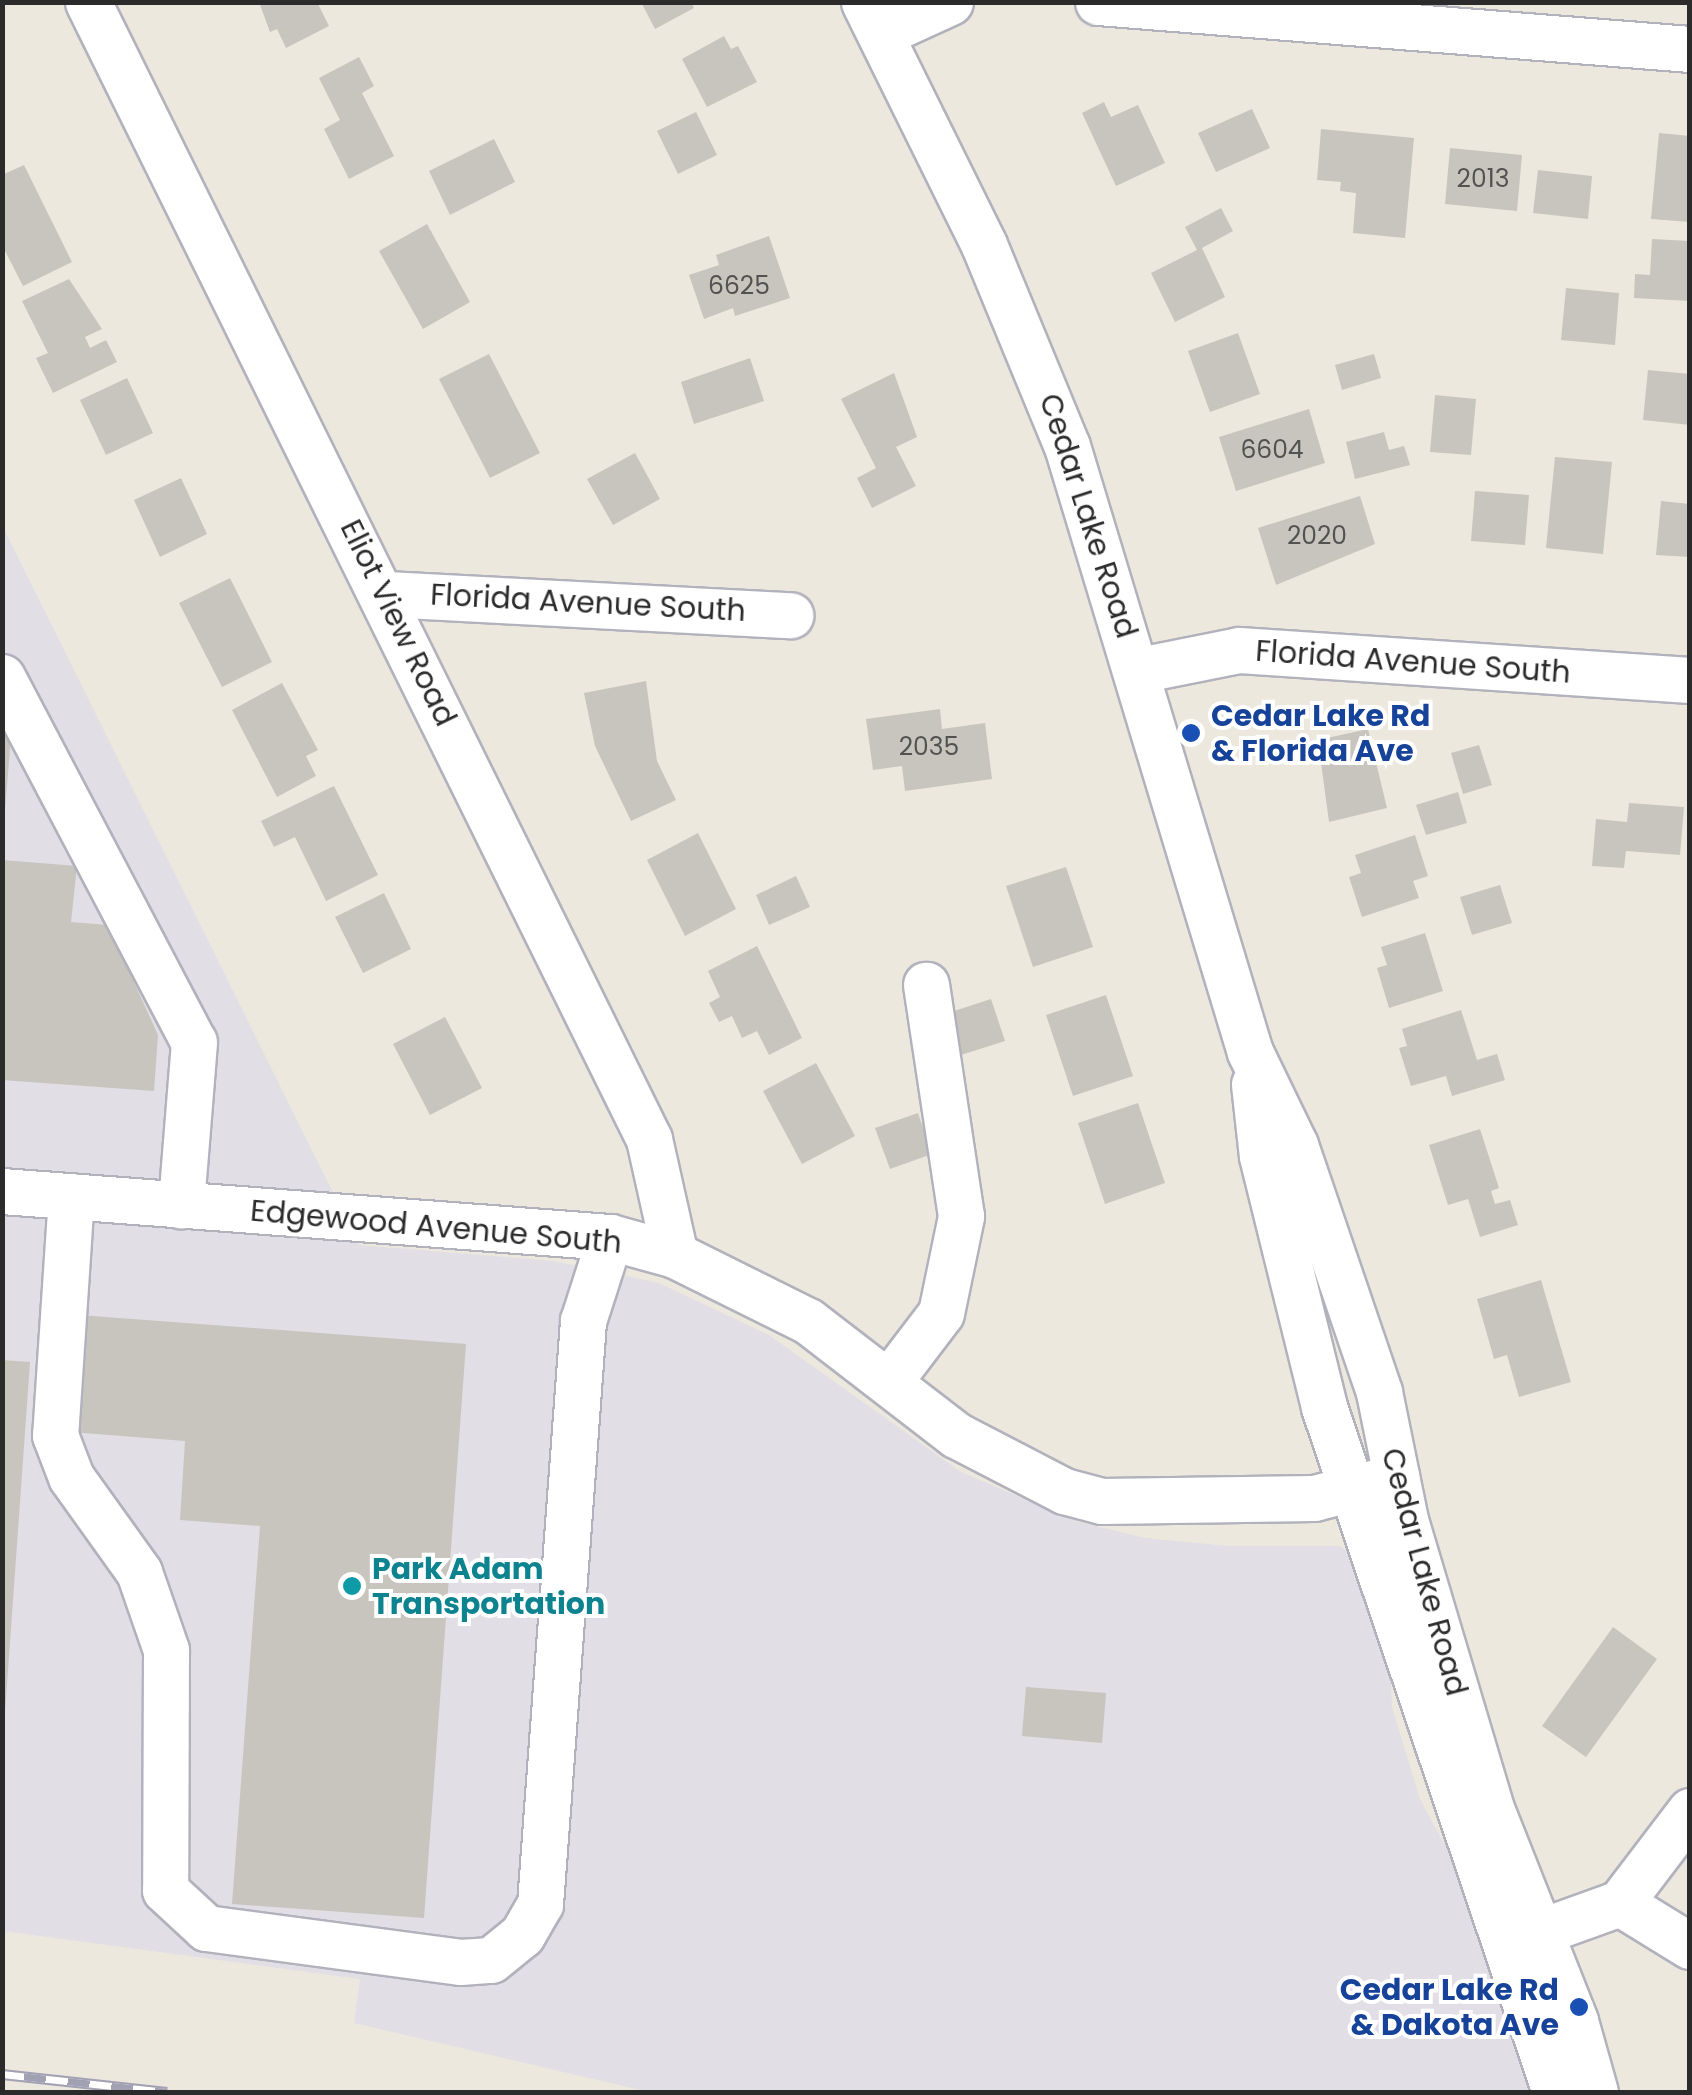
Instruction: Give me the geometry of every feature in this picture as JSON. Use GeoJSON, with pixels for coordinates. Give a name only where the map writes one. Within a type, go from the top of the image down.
{"type":"FeatureCollection","features":[{"type":"Feature","properties":{"kind":"street","name":"Eliot View Road"},"geometry":{"type":"LineString","coordinates":[[88,2],[386,594],[650,1139],[675,1256]]}},
{"type":"Feature","properties":{"kind":"street"},"geometry":{"type":"LineString","coordinates":[[872,18],[950,2]]}},
{"type":"Feature","properties":{"kind":"street"},"geometry":{"type":"LineString","coordinates":[[1098,2],[1690,49]]}},
{"type":"Feature","properties":{"kind":"street","name":"Cedar Lake Road"},"geometry":{"type":"LineString","coordinates":[[872,18],[1030,347],[1139,670],[1250,1052],[1296,1145],[1379,1392],[1375,1483],[1490,1806],[1554,2092]]}},
{"type":"Feature","properties":{"kind":"street","name":"Florida Avenue South"},"geometry":{"type":"LineString","coordinates":[[386,594],[790,614]]}},
{"type":"Feature","properties":{"kind":"street","name":"Florida Avenue South"},"geometry":{"type":"LineString","coordinates":[[1139,670],[1238,650],[1690,680]]}},
{"type":"Feature","properties":{"kind":"street"},"geometry":{"type":"LineString","coordinates":[[2,678],[194,1042],[182,1205]]}},
{"type":"Feature","properties":{"kind":"street"},"geometry":{"type":"LineString","coordinates":[[890,1380],[941,1313],[962,1216],[926,984]]}},
{"type":"Feature","properties":{"kind":"street","name":"Edgewood Avenue South"},"geometry":{"type":"LineString","coordinates":[[2,1191],[610,1237],[675,1256],[808,1321],[890,1380],[956,1435],[1064,1491],[1102,1501],[1314,1498],[1375,1483]]}},
{"type":"Feature","properties":{"kind":"street"},"geometry":{"type":"LineString","coordinates":[[72,1196],[55,1436],[72,1477],[140,1572],[166,1650],[165,1890],[206,1928],[247,1937],[460,1962],[491,1960],[522,1935],[540,1904],[548,1865],[583,1320],[610,1237]]}},
{"type":"Feature","properties":{"kind":"street"},"geometry":{"type":"LineString","coordinates":[[1520,1939],[1620,1903],[1690,1810]]}},
{"type":"Feature","properties":{"kind":"street"},"geometry":{"type":"LineString","coordinates":[[1620,1903],[1690,1946]]}},
{"type":"Feature","properties":{"kind":"street","name":"Cedar Lake Road"},"geometry":{"type":"LineString","coordinates":[[1520,1939],[1575,2021],[1595,2092]]}},
{"type":"Feature","properties":{"kind":"shaded area"},"geometry":{"type":"Polygon","coordinates":[[[2,525],[359,1245],[553,1261],[659,1283],[769,1335],[961,1472],[1075,1521],[1145,1538],[1228,1546],[1340,1546],[1358,1559],[1389,1646],[1392,1707],[1420,1799],[1461,1875],[1535,2092],[649,2092],[354,2023],[360,1979],[3,1931],[2,525]]]}},
{"type":"Feature","properties":{"kind":"building"},"geometry":{"type":"Polygon","coordinates":[[[259,2],[317,2],[329,26],[286,48],[277,29],[270,32],[259,2]]]}},
{"type":"Feature","properties":{"kind":"building"},"geometry":{"type":"Polygon","coordinates":[[[641,2],[691,2],[694,8],[655,29],[641,2]]]}},
{"type":"Feature","properties":{"kind":"building"},"geometry":{"type":"Polygon","coordinates":[[[724,36],[731,49],[738,46],[757,82],[707,107],[682,59],[724,36]]]}},
{"type":"Feature","properties":{"kind":"building"},"geometry":{"type":"Polygon","coordinates":[[[359,57],[374,86],[362,93],[394,156],[349,179],[324,129],[340,120],[319,78],[359,57]]]}},
{"type":"Feature","properties":{"kind":"building"},"geometry":{"type":"Polygon","coordinates":[[[1104,102],[1111,117],[1138,105],[1165,163],[1116,186],[1082,113],[1104,102]]]}},
{"type":"Feature","properties":{"kind":"building"},"geometry":{"type":"Polygon","coordinates":[[[1252,109],[1270,148],[1216,172],[1198,133],[1252,109]]]}},
{"type":"Feature","properties":{"kind":"building"},"geometry":{"type":"Polygon","coordinates":[[[696,112],[717,155],[678,174],[657,131],[696,112]]]}},
{"type":"Feature","properties":{"kind":"building"},"geometry":{"type":"Polygon","coordinates":[[[1321,129],[1414,138],[1405,238],[1353,233],[1356,193],[1340,191],[1341,182],[1317,180],[1321,129]]]}},
{"type":"Feature","properties":{"kind":"building"},"geometry":{"type":"Polygon","coordinates":[[[1659,133],[1690,136],[1690,222],[1651,219],[1659,133]]]}},
{"type":"Feature","properties":{"kind":"building"},"geometry":{"type":"Polygon","coordinates":[[[494,139],[515,182],[450,215],[429,171],[494,139]]]}},
{"type":"Feature","properties":{"kind":"building"},"geometry":{"type":"Polygon","coordinates":[[[1450,148],[1522,155],[1517,211],[1445,204],[1450,148]]]}},
{"type":"Feature","properties":{"kind":"building"},"geometry":{"type":"Polygon","coordinates":[[[24,165],[72,262],[23,286],[2,245],[2,175],[24,165]]]}},
{"type":"Feature","properties":{"kind":"building"},"geometry":{"type":"Polygon","coordinates":[[[1538,170],[1592,176],[1588,219],[1533,213],[1538,170]]]}},
{"type":"Feature","properties":{"kind":"building"},"geometry":{"type":"Polygon","coordinates":[[[1221,208],[1233,231],[1202,248],[1225,297],[1175,322],[1151,273],[1197,250],[1185,227],[1221,208]]]}},
{"type":"Feature","properties":{"kind":"building"},"geometry":{"type":"Polygon","coordinates":[[[427,224],[470,302],[423,329],[379,251],[427,224]]]}},
{"type":"Feature","properties":{"kind":"building"},"geometry":{"type":"Polygon","coordinates":[[[769,236],[790,298],[735,316],[733,308],[704,319],[689,275],[719,265],[716,255],[769,236]]]}},
{"type":"Feature","properties":{"kind":"building"},"geometry":{"type":"Polygon","coordinates":[[[1652,239],[1690,241],[1690,301],[1634,298],[1635,274],[1650,275],[1652,239]]]}},
{"type":"Feature","properties":{"kind":"building"},"geometry":{"type":"Polygon","coordinates":[[[69,279],[102,329],[85,337],[90,348],[106,340],[117,362],[53,393],[36,358],[48,353],[22,301],[69,279]]]}},
{"type":"Feature","properties":{"kind":"building"},"geometry":{"type":"Polygon","coordinates":[[[1566,288],[1619,293],[1615,345],[1561,340],[1566,288]]]}},
{"type":"Feature","properties":{"kind":"building"},"geometry":{"type":"Polygon","coordinates":[[[1238,333],[1260,394],[1210,412],[1188,351],[1238,333]]]}},
{"type":"Feature","properties":{"kind":"building"},"geometry":{"type":"Polygon","coordinates":[[[489,354],[540,453],[490,478],[439,379],[489,354]]]}},
{"type":"Feature","properties":{"kind":"building"},"geometry":{"type":"Polygon","coordinates":[[[1374,354],[1381,378],[1342,390],[1335,365],[1374,354]]]}},
{"type":"Feature","properties":{"kind":"building"},"geometry":{"type":"Polygon","coordinates":[[[750,358],[764,401],[694,424],[681,382],[750,358]]]}},
{"type":"Feature","properties":{"kind":"building"},"geometry":{"type":"Polygon","coordinates":[[[1648,370],[1690,374],[1690,425],[1643,420],[1648,370]]]}},
{"type":"Feature","properties":{"kind":"building"},"geometry":{"type":"Polygon","coordinates":[[[894,373],[917,437],[896,447],[916,486],[872,508],[857,478],[876,468],[841,399],[894,373]]]}},
{"type":"Feature","properties":{"kind":"building"},"geometry":{"type":"Polygon","coordinates":[[[127,378],[153,433],[106,455],[80,400],[127,378]]]}},
{"type":"Feature","properties":{"kind":"building"},"geometry":{"type":"Polygon","coordinates":[[[1435,395],[1476,399],[1471,455],[1430,452],[1435,395]]]}},
{"type":"Feature","properties":{"kind":"building"},"geometry":{"type":"Polygon","coordinates":[[[1309,409],[1325,463],[1236,491],[1219,437],[1309,409]]]}},
{"type":"Feature","properties":{"kind":"building"},"geometry":{"type":"Polygon","coordinates":[[[1384,432],[1389,450],[1404,446],[1410,465],[1355,479],[1346,442],[1384,432]]]}},
{"type":"Feature","properties":{"kind":"building"},"geometry":{"type":"Polygon","coordinates":[[[635,453],[660,499],[613,525],[587,479],[635,453]]]}},
{"type":"Feature","properties":{"kind":"building"},"geometry":{"type":"Polygon","coordinates":[[[1555,457],[1612,462],[1603,554],[1546,548],[1555,457]]]}},
{"type":"Feature","properties":{"kind":"building"},"geometry":{"type":"Polygon","coordinates":[[[181,478],[207,534],[160,557],[134,500],[181,478]]]}},
{"type":"Feature","properties":{"kind":"building"},"geometry":{"type":"Polygon","coordinates":[[[1475,491],[1529,495],[1525,545],[1471,541],[1475,491]]]}},
{"type":"Feature","properties":{"kind":"building"},"geometry":{"type":"Polygon","coordinates":[[[1360,496],[1375,544],[1276,585],[1258,528],[1360,496]]]}},
{"type":"Feature","properties":{"kind":"building"},"geometry":{"type":"Polygon","coordinates":[[[1661,501],[1690,504],[1690,557],[1656,555],[1661,501]]]}},
{"type":"Feature","properties":{"kind":"building"},"geometry":{"type":"Polygon","coordinates":[[[230,578],[272,662],[222,687],[179,603],[230,578]]]}},
{"type":"Feature","properties":{"kind":"building"},"geometry":{"type":"Polygon","coordinates":[[[646,681],[657,761],[676,800],[631,821],[595,746],[584,693],[646,681]]]}},
{"type":"Feature","properties":{"kind":"building"},"geometry":{"type":"Polygon","coordinates":[[[282,683],[318,750],[306,756],[316,776],[277,797],[232,710],[282,683]]]}},
{"type":"Feature","properties":{"kind":"building"},"geometry":{"type":"Polygon","coordinates":[[[940,709],[942,729],[985,723],[992,779],[905,791],[902,766],[873,770],[866,719],[940,709]]]}},
{"type":"Feature","properties":{"kind":"building"},"geometry":{"type":"Polygon","coordinates":[[[2,724],[12,725],[5,809],[2,809],[2,724]]]}},
{"type":"Feature","properties":{"kind":"building"},"geometry":{"type":"Polygon","coordinates":[[[1368,729],[1387,808],[1329,822],[1318,740],[1368,729]]]}},
{"type":"Feature","properties":{"kind":"building"},"geometry":{"type":"Polygon","coordinates":[[[1479,745],[1492,785],[1463,794],[1451,753],[1479,745]]]}},
{"type":"Feature","properties":{"kind":"building"},"geometry":{"type":"Polygon","coordinates":[[[334,786],[378,875],[326,901],[295,837],[274,847],[261,821],[334,786]]]}},
{"type":"Feature","properties":{"kind":"building"},"geometry":{"type":"Polygon","coordinates":[[[1458,792],[1467,823],[1426,835],[1416,805],[1458,792]]]}},
{"type":"Feature","properties":{"kind":"building"},"geometry":{"type":"Polygon","coordinates":[[[1629,803],[1684,807],[1680,855],[1626,851],[1624,868],[1592,866],[1596,819],[1627,822],[1629,803]]]}},
{"type":"Feature","properties":{"kind":"building"},"geometry":{"type":"Polygon","coordinates":[[[698,833],[736,909],[685,936],[647,860],[698,833]]]}},
{"type":"Feature","properties":{"kind":"building"},"geometry":{"type":"Polygon","coordinates":[[[1415,835],[1428,876],[1413,881],[1419,898],[1362,917],[1349,877],[1361,873],[1355,855],[1415,835]]]}},
{"type":"Feature","properties":{"kind":"building"},"geometry":{"type":"Polygon","coordinates":[[[2,860],[77,866],[71,922],[108,925],[158,1035],[154,1091],[2,1080],[2,860]]]}},
{"type":"Feature","properties":{"kind":"building"},"geometry":{"type":"Polygon","coordinates":[[[1066,867],[1093,947],[1033,967],[1006,886],[1066,867]]]}},
{"type":"Feature","properties":{"kind":"building"},"geometry":{"type":"Polygon","coordinates":[[[796,876],[810,907],[769,925],[756,895],[796,876]]]}},
{"type":"Feature","properties":{"kind":"building"},"geometry":{"type":"Polygon","coordinates":[[[1500,885],[1512,923],[1472,935],[1460,897],[1500,885]]]}},
{"type":"Feature","properties":{"kind":"building"},"geometry":{"type":"Polygon","coordinates":[[[384,893],[411,949],[363,973],[335,917],[384,893]]]}},
{"type":"Feature","properties":{"kind":"building"},"geometry":{"type":"Polygon","coordinates":[[[1425,933],[1443,991],[1389,1008],[1377,968],[1387,965],[1381,947],[1425,933]]]}},
{"type":"Feature","properties":{"kind":"building"},"geometry":{"type":"Polygon","coordinates":[[[757,946],[802,1038],[769,1055],[757,1031],[742,1038],[732,1016],[719,1022],[709,1003],[720,997],[708,971],[757,946]]]}},
{"type":"Feature","properties":{"kind":"building"},"geometry":{"type":"Polygon","coordinates":[[[1106,995],[1133,1076],[1073,1096],[1046,1015],[1106,995]]]}},
{"type":"Feature","properties":{"kind":"building"},"geometry":{"type":"Polygon","coordinates":[[[991,999],[1005,1041],[961,1055],[948,1013],[991,999]]]}},
{"type":"Feature","properties":{"kind":"building"},"geometry":{"type":"Polygon","coordinates":[[[1461,1010],[1477,1060],[1497,1054],[1505,1080],[1452,1096],[1446,1076],[1411,1086],[1399,1048],[1407,1046],[1402,1029],[1461,1010]]]}},
{"type":"Feature","properties":{"kind":"building"},"geometry":{"type":"Polygon","coordinates":[[[445,1017],[482,1088],[430,1115],[393,1044],[445,1017]]]}},
{"type":"Feature","properties":{"kind":"building"},"geometry":{"type":"Polygon","coordinates":[[[816,1063],[855,1136],[802,1164],[763,1091],[816,1063]]]}},
{"type":"Feature","properties":{"kind":"building"},"geometry":{"type":"Polygon","coordinates":[[[1138,1103],[1165,1183],[1105,1204],[1078,1123],[1138,1103]]]}},
{"type":"Feature","properties":{"kind":"building"},"geometry":{"type":"Polygon","coordinates":[[[918,1113],[932,1154],[890,1169],[875,1128],[918,1113]]]}},
{"type":"Feature","properties":{"kind":"building"},"geometry":{"type":"Polygon","coordinates":[[[1480,1129],[1499,1188],[1491,1191],[1495,1204],[1510,1200],[1518,1225],[1480,1237],[1468,1199],[1448,1205],[1429,1145],[1480,1129]]]}},
{"type":"Feature","properties":{"kind":"building"},"geometry":{"type":"Polygon","coordinates":[[[1541,1280],[1571,1382],[1519,1397],[1507,1355],[1494,1359],[1477,1299],[1541,1280]]]}},
{"type":"Feature","properties":{"kind":"building","name":"Park Adam Transportation"},"geometry":{"type":"Polygon","coordinates":[[[79,1315],[466,1344],[424,1918],[232,1904],[260,1526],[180,1520],[185,1441],[71,1432],[79,1315]]]}},
{"type":"Feature","properties":{"kind":"building"},"geometry":{"type":"Polygon","coordinates":[[[2,1360],[30,1362],[5,1712],[2,1712],[2,1360]]]}},
{"type":"Feature","properties":{"kind":"building"},"geometry":{"type":"Polygon","coordinates":[[[1613,1627],[1657,1659],[1586,1757],[1542,1726],[1613,1627]]]}},
{"type":"Feature","properties":{"kind":"building"},"geometry":{"type":"Polygon","coordinates":[[[1026,1687],[1106,1693],[1102,1743],[1022,1736],[1026,1687]]]}},
{"type":"Feature","properties":{"kind":"railway"},"geometry":{"type":"LineString","coordinates":[[2,2074],[167,2092]]}},
{"type":"Feature","properties":{"kind":"place","name":"Cedar Lake Rd & Florida Ave"},"geometry":{"type":"Point","coordinates":[1191,733]}},
{"type":"Feature","properties":{"kind":"place","name":"Park Adam Transportation"},"geometry":{"type":"Point","coordinates":[352,1586]}},
{"type":"Feature","properties":{"kind":"place","name":"Cedar Lake Rd & Dakota Ave"},"geometry":{"type":"Point","coordinates":[1579,2007]}}]}
